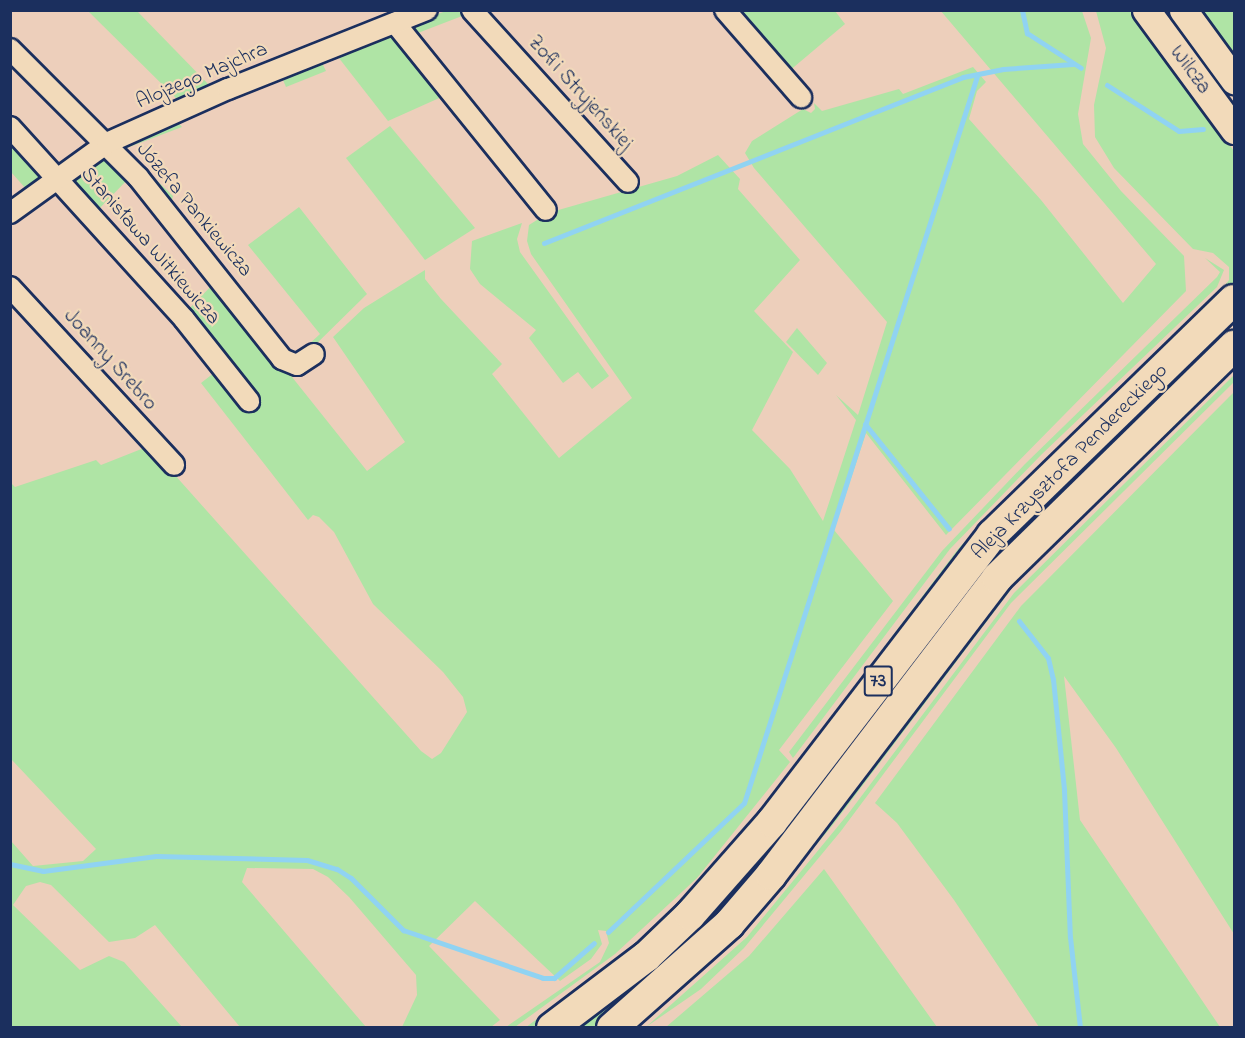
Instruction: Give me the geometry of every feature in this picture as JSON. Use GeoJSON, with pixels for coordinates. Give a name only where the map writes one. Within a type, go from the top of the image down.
{"type":"FeatureCollection","features":[{"type":"Feature","properties":{"kind":"main road","name":"Aleja Krzysztofa Pendereckiego"},"geometry":{"type":"LineString","coordinates":[[552,1028],[646,957],[697,908],[772,822],[992,535],[1234,300]]}},
{"type":"Feature","properties":{"kind":"main road","name":"Aleja Krzysztofa Pendereckiego"},"geometry":{"type":"LineString","coordinates":[[612,1028],[670,980],[750,899],[801,839],[1011,563],[1234,346]]}},
{"type":"Feature","properties":{"kind":"street","name":"Alojzego Majchra"},"geometry":{"type":"LineString","coordinates":[[10,213],[107,144],[228,89],[427,10]]}},
{"type":"Feature","properties":{"kind":"street","name":"Zofii Stryjeńskiej"},"geometry":{"type":"LineString","coordinates":[[472,10],[628,182]]}},
{"type":"Feature","properties":{"kind":"street"},"geometry":{"type":"LineString","coordinates":[[725,10],[801,98]]}},
{"type":"Feature","properties":{"kind":"street","name":"Wilcza"},"geometry":{"type":"LineString","coordinates":[[1146,10],[1234,130]]}},
{"type":"Feature","properties":{"kind":"street","name":"Wilcza"},"geometry":{"type":"LineString","coordinates":[[1183,10],[1234,80]]}},
{"type":"Feature","properties":{"kind":"street"},"geometry":{"type":"LineString","coordinates":[[395,23],[546,210]]}},
{"type":"Feature","properties":{"kind":"street","name":"Józefa Pankiewicza"},"geometry":{"type":"LineString","coordinates":[[10,49],[107,144],[195,245],[282,359],[297,364],[314,354]]}},
{"type":"Feature","properties":{"kind":"street","name":"Stanisława Witkiewicza"},"geometry":{"type":"LineString","coordinates":[[10,127],[184,319],[249,401]]}},
{"type":"Feature","properties":{"kind":"street","name":"Joanny Srebro"},"geometry":{"type":"LineString","coordinates":[[10,287],[174,465]]}},
{"type":"Feature","properties":{"kind":"green space"},"geometry":{"type":"Polygon","coordinates":[[[940,10],[1082,11],[1091,38],[1078,114],[1083,144],[1121,191],[1184,256],[1186,291],[946,535],[866,433],[834,530],[893,601],[779,750],[790,762],[697,878],[615,954],[515,1027],[506,1027],[600,962],[609,943],[606,931],[598,930],[602,944],[591,959],[560,981],[475,901],[429,946],[500,1020],[491,1027],[402,1027],[417,995],[416,975],[349,897],[328,877],[313,869],[247,868],[242,882],[366,1027],[240,1027],[155,925],[135,938],[109,942],[51,885],[40,882],[26,886],[13,905],[80,970],[109,956],[124,962],[182,1027],[11,1027],[11,841],[33,866],[83,861],[96,849],[11,759],[10,482],[15,487],[96,460],[101,465],[149,446],[421,751],[432,759],[441,753],[467,712],[463,697],[443,672],[373,604],[334,532],[319,517],[313,515],[308,520],[201,383],[219,369],[186,312],[216,281],[302,369],[292,377],[367,471],[405,442],[333,337],[364,308],[425,270],[425,279],[441,299],[502,364],[492,374],[559,458],[632,398],[531,254],[527,241],[529,225],[548,213],[677,176],[718,155],[740,179],[738,189],[800,260],[754,311],[793,352],[752,430],[790,469],[823,521],[856,420],[836,395],[858,415],[887,322],[754,168],[745,153],[752,141],[803,109],[811,113],[815,109],[814,103],[822,111],[899,89],[903,94],[973,67],[986,82],[977,91],[969,119],[1041,200],[1123,303],[1156,264],[940,10]]]}},
{"type":"Feature","properties":{"kind":"green space"},"geometry":{"type":"Polygon","coordinates":[[[88,11],[137,11],[212,88],[179,101],[88,11]]]}},
{"type":"Feature","properties":{"kind":"green space"},"geometry":{"type":"Polygon","coordinates":[[[446,11],[470,13],[410,36],[406,26],[446,11]]]}},
{"type":"Feature","properties":{"kind":"green space"},"geometry":{"type":"Polygon","coordinates":[[[733,11],[835,11],[845,24],[788,72],[733,11]]]}},
{"type":"Feature","properties":{"kind":"green space"},"geometry":{"type":"Polygon","coordinates":[[[1096,11],[1130,11],[1234,151],[1234,288],[1215,298],[1229,280],[1229,267],[1213,253],[1193,249],[1114,168],[1095,137],[1094,105],[1106,48],[1096,11]]]}},
{"type":"Feature","properties":{"kind":"green space"},"geometry":{"type":"Polygon","coordinates":[[[1196,11],[1234,11],[1234,62],[1196,11]]]}},
{"type":"Feature","properties":{"kind":"green space"},"geometry":{"type":"Polygon","coordinates":[[[394,31],[446,95],[388,121],[335,53],[394,31]]]}},
{"type":"Feature","properties":{"kind":"green space"},"geometry":{"type":"Polygon","coordinates":[[[320,59],[326,71],[286,87],[281,75],[320,59]]]}},
{"type":"Feature","properties":{"kind":"green space"},"geometry":{"type":"Polygon","coordinates":[[[175,119],[182,127],[124,149],[173,196],[170,208],[294,358],[320,334],[248,245],[299,207],[367,294],[307,353],[292,361],[121,153],[121,143],[175,119]]]}},
{"type":"Feature","properties":{"kind":"green space"},"geometry":{"type":"Polygon","coordinates":[[[390,126],[475,228],[425,260],[346,158],[390,126]]]}},
{"type":"Feature","properties":{"kind":"green space"},"geometry":{"type":"Polygon","coordinates":[[[11,131],[45,176],[27,190],[11,172],[11,131]]]}},
{"type":"Feature","properties":{"kind":"green space"},"geometry":{"type":"Polygon","coordinates":[[[104,155],[131,176],[96,212],[70,179],[104,155]]]}},
{"type":"Feature","properties":{"kind":"green space"},"geometry":{"type":"Polygon","coordinates":[[[522,223],[517,239],[520,252],[609,376],[592,389],[578,372],[563,383],[529,338],[536,330],[480,284],[470,269],[472,241],[522,223]]]}},
{"type":"Feature","properties":{"kind":"green space"},"geometry":{"type":"Polygon","coordinates":[[[1205,258],[1224,270],[1217,287],[1042,454],[950,549],[793,758],[789,752],[942,551],[1025,464],[1217,277],[1220,272],[1205,258]]]}},
{"type":"Feature","properties":{"kind":"green space"},"geometry":{"type":"Polygon","coordinates":[[[1204,317],[834,726],[670,923],[574,1001],[537,1027],[525,1028],[634,945],[694,889],[770,799],[958,549],[1008,496],[1194,318],[1204,317]]]}},
{"type":"Feature","properties":{"kind":"green space"},"geometry":{"type":"Polygon","coordinates":[[[797,328],[827,363],[818,375],[786,342],[797,328]]]}},
{"type":"Feature","properties":{"kind":"green space"},"geometry":{"type":"Polygon","coordinates":[[[1216,330],[1226,340],[1060,500],[755,880],[604,1020],[593,1027],[569,1028],[596,1008],[988,555],[1216,330]]]}},
{"type":"Feature","properties":{"kind":"green space"},"geometry":{"type":"Polygon","coordinates":[[[1234,359],[1234,369],[1019,579],[832,826],[744,931],[655,1013],[637,1027],[626,1028],[990,604],[1234,359]]]}},
{"type":"Feature","properties":{"kind":"green space"},"geometry":{"type":"Polygon","coordinates":[[[1234,375],[1234,382],[1011,603],[841,831],[744,948],[701,989],[646,1027],[747,937],[848,814],[1014,593],[1234,375]]]}},
{"type":"Feature","properties":{"kind":"green space"},"geometry":{"type":"Polygon","coordinates":[[[1234,392],[1234,934],[1116,748],[1064,676],[1080,820],[1220,1027],[1039,1027],[954,900],[897,823],[875,803],[1021,606],[1234,392]]]}},
{"type":"Feature","properties":{"kind":"green space"},"geometry":{"type":"Polygon","coordinates":[[[824,869],[937,1027],[666,1027],[749,956],[824,869]]]}},
{"type":"Feature","properties":{"kind":"waterway"},"geometry":{"type":"LineString","coordinates":[[1022,10],[1027,33],[1081,68]]}},
{"type":"Feature","properties":{"kind":"waterway"},"geometry":{"type":"LineString","coordinates":[[544,243],[963,77],[1003,69],[1073,64]]}},
{"type":"Feature","properties":{"kind":"waterway"},"geometry":{"type":"LineString","coordinates":[[608,932],[744,803],[977,76]]}},
{"type":"Feature","properties":{"kind":"waterway"},"geometry":{"type":"LineString","coordinates":[[1107,85],[1179,131],[1203,129]]}},
{"type":"Feature","properties":{"kind":"waterway"},"geometry":{"type":"LineString","coordinates":[[865,424],[949,529]]}},
{"type":"Feature","properties":{"kind":"waterway"},"geometry":{"type":"LineString","coordinates":[[1019,621],[1048,658],[1053,679],[1064,790],[1070,937],[1080,1028]]}},
{"type":"Feature","properties":{"kind":"waterway"},"geometry":{"type":"LineString","coordinates":[[10,864],[43,871],[156,856],[307,860],[337,869],[351,878],[403,930],[543,978],[554,978],[594,943]]}}]}
